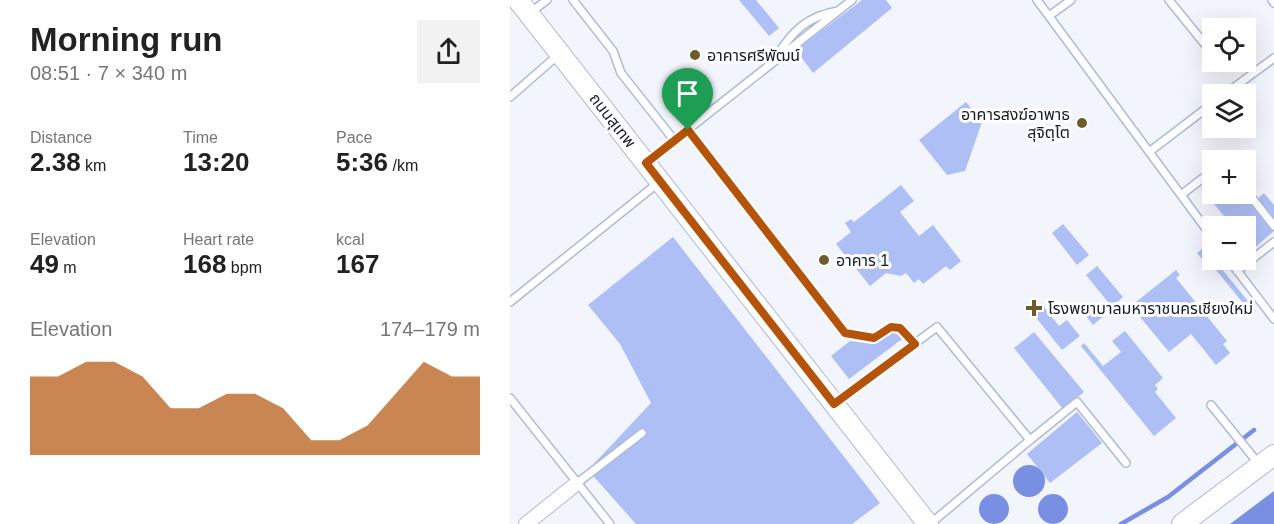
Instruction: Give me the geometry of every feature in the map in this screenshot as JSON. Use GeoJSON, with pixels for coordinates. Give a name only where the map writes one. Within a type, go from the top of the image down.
{"type":"FeatureCollection","features":[{"type":"Feature","properties":{"kind":"main road","name":"ถนนสุเทพ"},"geometry":{"type":"LineString","coordinates":[[524,7],[929,524]]}},
{"type":"Feature","properties":{"kind":"main road"},"geometry":{"type":"LineString","coordinates":[[1182,524],[1267,460]]}},
{"type":"Feature","properties":{"kind":"street"},"geometry":{"type":"LineString","coordinates":[[526,524],[576,484]]}},
{"type":"Feature","properties":{"kind":"lane"},"geometry":{"type":"LineString","coordinates":[[524,7],[547,0]]}},
{"type":"Feature","properties":{"kind":"lane"},"geometry":{"type":"LineString","coordinates":[[573,0],[613,51],[621,73],[674,141]]}},
{"type":"Feature","properties":{"kind":"lane"},"geometry":{"type":"LineString","coordinates":[[646,163],[775,61],[789,37],[818,15],[838,11],[852,0]]}},
{"type":"Feature","properties":{"kind":"lane"},"geometry":{"type":"LineString","coordinates":[[1037,0],[1202,223]]}},
{"type":"Feature","properties":{"kind":"lane"},"geometry":{"type":"LineString","coordinates":[[1049,16],[1071,0]]}},
{"type":"Feature","properties":{"kind":"lane"},"geometry":{"type":"LineString","coordinates":[[1169,0],[1202,40]]}},
{"type":"Feature","properties":{"kind":"lane"},"geometry":{"type":"LineString","coordinates":[[510,97],[560,53]]}},
{"type":"Feature","properties":{"kind":"lane"},"geometry":{"type":"LineString","coordinates":[[1239,84],[1274,58]]}},
{"type":"Feature","properties":{"kind":"lane"},"geometry":{"type":"LineString","coordinates":[[1149,152],[1202,112]]}},
{"type":"Feature","properties":{"kind":"lane"},"geometry":{"type":"LineString","coordinates":[[688,130],[845,333],[874,338],[891,327],[900,328],[915,344]]}},
{"type":"Feature","properties":{"kind":"lane"},"geometry":{"type":"LineString","coordinates":[[1181,195],[1202,179]]}},
{"type":"Feature","properties":{"kind":"lane"},"geometry":{"type":"LineString","coordinates":[[510,302],[660,181]]}},
{"type":"Feature","properties":{"kind":"lane"},"geometry":{"type":"LineString","coordinates":[[1256,203],[1274,226]]}},
{"type":"Feature","properties":{"kind":"lane"},"geometry":{"type":"LineString","coordinates":[[1274,242],[1238,271],[1274,319]]}},
{"type":"Feature","properties":{"kind":"lane"},"geometry":{"type":"LineString","coordinates":[[834,404],[936,327],[1030,440]]}},
{"type":"Feature","properties":{"kind":"lane"},"geometry":{"type":"LineString","coordinates":[[510,398],[610,524]]}},
{"type":"Feature","properties":{"kind":"lane"},"geometry":{"type":"LineString","coordinates":[[929,524],[1077,402],[1126,462]]}},
{"type":"Feature","properties":{"kind":"lane"},"geometry":{"type":"LineString","coordinates":[[1211,405],[1242,444],[1267,460]]}},
{"type":"Feature","properties":{"kind":"lane"},"geometry":{"type":"LineString","coordinates":[[576,484],[642,433]]}},
{"type":"Feature","properties":{"kind":"shaded area"},"geometry":{"type":"Polygon","coordinates":[[[739,0],[756,0],[779,28],[769,36],[739,0]]]}},
{"type":"Feature","properties":{"kind":"shaded area"},"geometry":{"type":"Polygon","coordinates":[[[862,0],[886,0],[892,8],[813,73],[796,50],[862,0]]]}},
{"type":"Feature","properties":{"kind":"shaded area"},"geometry":{"type":"Polygon","coordinates":[[[966,102],[982,122],[965,171],[947,175],[919,140],[966,102]]]}},
{"type":"Feature","properties":{"kind":"shaded area"},"geometry":{"type":"Polygon","coordinates":[[[901,185],[914,201],[900,212],[919,236],[933,225],[961,261],[950,270],[946,266],[923,284],[919,279],[914,283],[906,273],[901,276],[886,273],[870,286],[836,244],[851,232],[845,223],[851,219],[854,222],[901,185]]]}},
{"type":"Feature","properties":{"kind":"shaded area"},"geometry":{"type":"Polygon","coordinates":[[[1264,193],[1274,205],[1274,218],[1257,199],[1264,193]]]}},
{"type":"Feature","properties":{"kind":"shaded area"},"geometry":{"type":"Polygon","coordinates":[[[1214,204],[1251,204],[1274,231],[1256,247],[1256,216],[1224,216],[1214,204]]]}},
{"type":"Feature","properties":{"kind":"shaded area"},"geometry":{"type":"Polygon","coordinates":[[[1063,224],[1089,255],[1077,265],[1052,233],[1063,224]]]}},
{"type":"Feature","properties":{"kind":"shaded area"},"geometry":{"type":"Polygon","coordinates":[[[673,237],[880,503],[852,524],[636,524],[588,470],[651,403],[620,344],[588,305],[673,237]]]}},
{"type":"Feature","properties":{"kind":"shaded area"},"geometry":{"type":"Polygon","coordinates":[[[1202,249],[1202,259],[1197,253],[1202,249]]]}},
{"type":"Feature","properties":{"kind":"shaded area"},"geometry":{"type":"Polygon","coordinates":[[[1097,266],[1123,297],[1112,307],[1086,275],[1097,266]]]}},
{"type":"Feature","properties":{"kind":"shaded area"},"geometry":{"type":"Polygon","coordinates":[[[1176,270],[1180,275],[1176,278],[1227,341],[1223,344],[1230,353],[1216,365],[1191,334],[1169,352],[1131,306],[1176,270]]]}},
{"type":"Feature","properties":{"kind":"shaded area"},"geometry":{"type":"Polygon","coordinates":[[[1216,270],[1223,270],[1256,311],[1249,316],[1246,312],[1248,309],[1216,270]]]}},
{"type":"Feature","properties":{"kind":"shaded area"},"geometry":{"type":"Polygon","coordinates":[[[1083,303],[1088,309],[1094,304],[1104,316],[1093,325],[1079,307],[1083,303]]]}},
{"type":"Feature","properties":{"kind":"shaded area"},"geometry":{"type":"Polygon","coordinates":[[[1044,307],[1059,326],[1067,320],[1080,336],[1062,350],[1034,315],[1044,307]]]}},
{"type":"Feature","properties":{"kind":"shaded area"},"geometry":{"type":"Polygon","coordinates":[[[892,330],[902,339],[849,379],[831,356],[850,341],[872,344],[892,330]]]}},
{"type":"Feature","properties":{"kind":"shaded area"},"geometry":{"type":"Polygon","coordinates":[[[1125,331],[1163,378],[1155,385],[1158,389],[1155,392],[1176,418],[1154,436],[1081,346],[1084,343],[1103,366],[1121,352],[1112,341],[1125,331]]]}},
{"type":"Feature","properties":{"kind":"shaded area"},"geometry":{"type":"Polygon","coordinates":[[[1034,332],[1084,392],[1063,409],[1014,348],[1034,332]]]}},
{"type":"Feature","properties":{"kind":"shaded area"},"geometry":{"type":"Polygon","coordinates":[[[1077,412],[1102,443],[1050,483],[1027,454],[1077,412]]]}},
{"type":"Feature","properties":{"kind":"shaded area"},"geometry":{"type":"Polygon","coordinates":[[[1029,465],[1040,470],[1045,481],[1040,492],[1029,497],[1018,492],[1013,481],[1018,470],[1029,465]]]}},
{"type":"Feature","properties":{"kind":"shaded area"},"geometry":{"type":"Polygon","coordinates":[[[1274,491],[1274,524],[1230,524],[1274,491]]]}},
{"type":"Feature","properties":{"kind":"shaded area"},"geometry":{"type":"Polygon","coordinates":[[[994,494],[1000,495],[1008,503],[1008,515],[1000,523],[994,524],[988,523],[980,515],[979,509],[980,503],[988,495],[994,494]]]}},
{"type":"Feature","properties":{"kind":"shaded area"},"geometry":{"type":"Polygon","coordinates":[[[1053,494],[1064,498],[1068,509],[1064,520],[1053,524],[1042,520],[1038,509],[1042,498],[1053,494]]]}},
{"type":"Feature","properties":{"kind":"waterway"},"geometry":{"type":"LineString","coordinates":[[1121,524],[1168,497],[1254,430]]}},
{"type":"Feature","properties":{"kind":"place","name":"อาคารศรีพัฒน์"},"geometry":{"type":"Point","coordinates":[695,55]}},
{"type":"Feature","properties":{"kind":"place","name":"อาคารสงฆ์อาพาธ สุจิตฺโต"},"geometry":{"type":"Point","coordinates":[1082,123]}},
{"type":"Feature","properties":{"kind":"place","name":"อาคาร 1"},"geometry":{"type":"Point","coordinates":[824,260]}},
{"type":"Feature","properties":{"kind":"place","name":"โรงพยาบาลมหาราชนครเชียงใหม่"},"geometry":{"type":"Point","coordinates":[1034,308]}},
{"type":"Feature","properties":{"kind":"route"},"geometry":{"type":"LineString","coordinates":[[688,130],[845,333],[874,338],[891,327],[900,328],[915,344],[834,404],[646,163],[688,130]]}}]}
